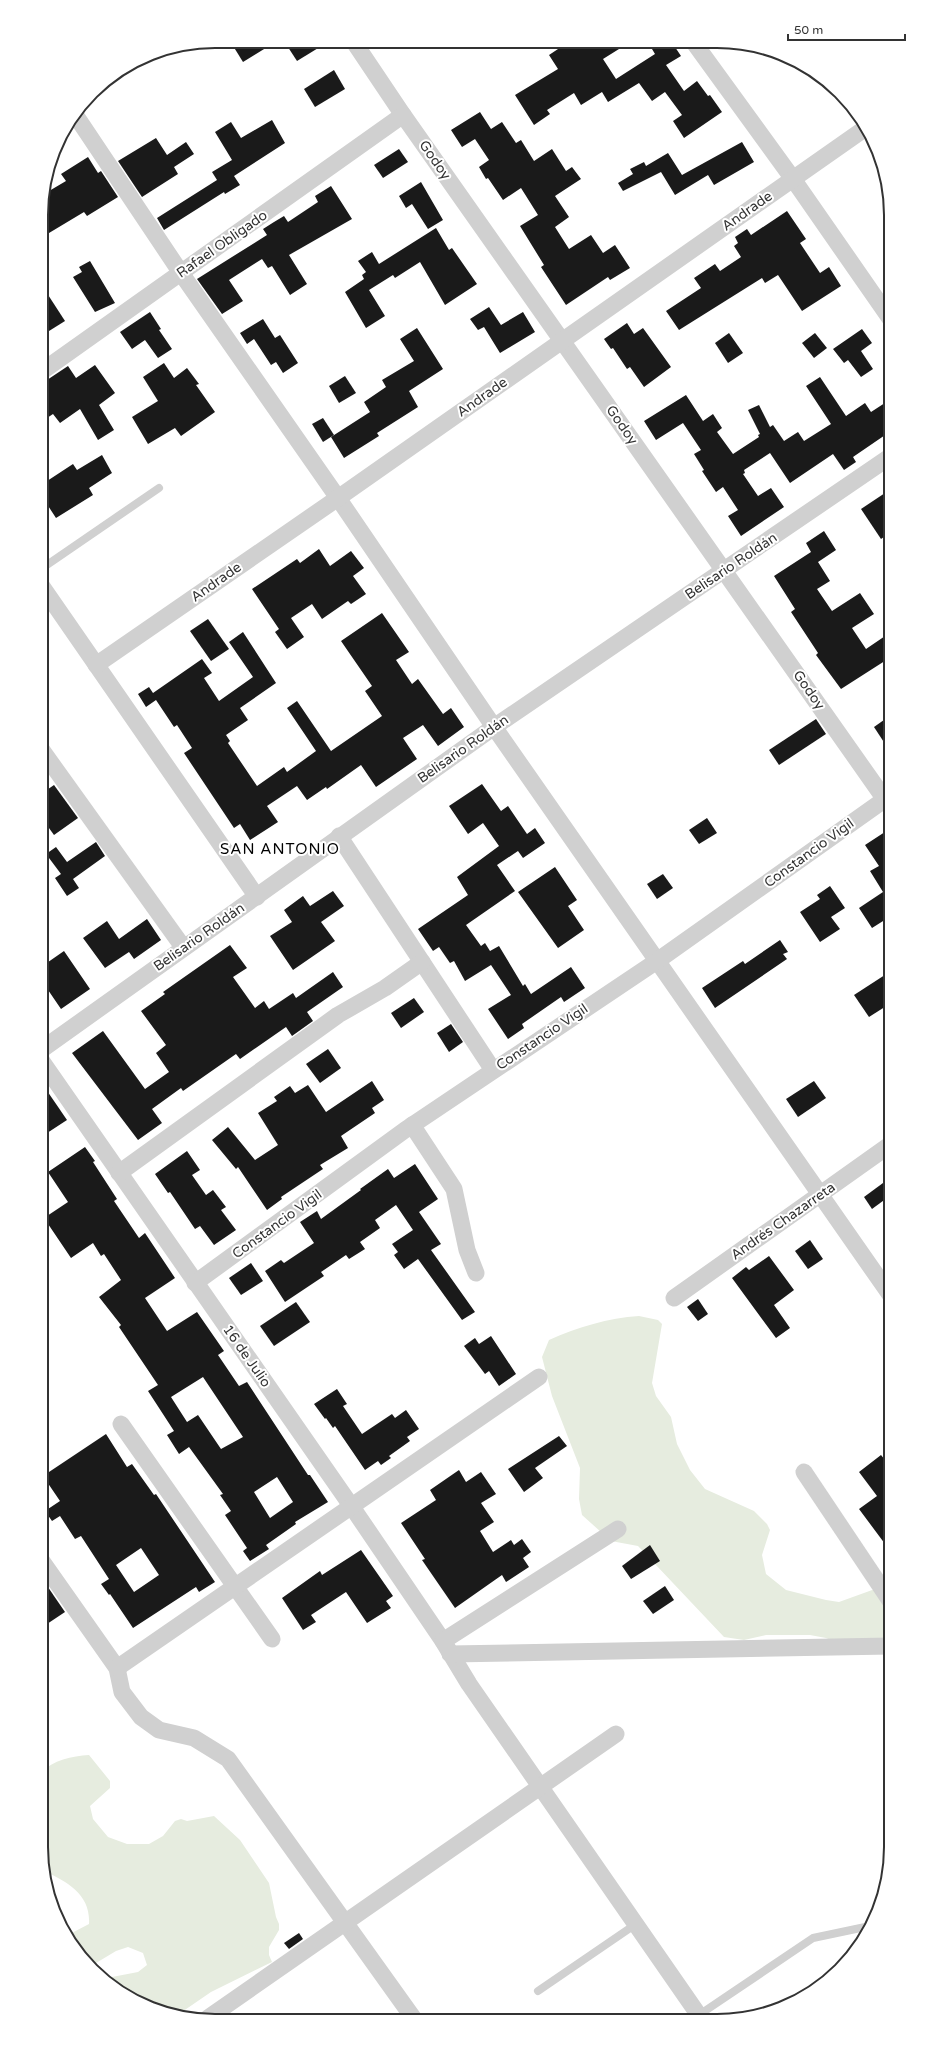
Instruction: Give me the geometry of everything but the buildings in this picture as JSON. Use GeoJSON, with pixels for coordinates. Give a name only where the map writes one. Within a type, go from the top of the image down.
{"type":"FeatureCollection","features":[{"type":"Feature","properties":{"kind":"street","name":"Godoy"},"geometry":{"type":"LineString","coordinates":[[358,48],[403,115],[562,341],[884,793]]}},
{"type":"Feature","properties":{"kind":"street"},"geometry":{"type":"LineString","coordinates":[[698,48],[793,179],[884,310]]}},
{"type":"Feature","properties":{"kind":"street","name":"Rafael Obligado"},"geometry":{"type":"LineString","coordinates":[[48,367],[403,115]]}},
{"type":"Feature","properties":{"kind":"street"},"geometry":{"type":"LineString","coordinates":[[78,119],[181,273],[338,498],[494,727],[884,1286]]}},
{"type":"Feature","properties":{"kind":"street","name":"Andrade"},"geometry":{"type":"LineString","coordinates":[[96,665],[338,498],[861,130]]}},
{"type":"Feature","properties":{"kind":"street","name":"Belisario Roldán"},"geometry":{"type":"LineString","coordinates":[[48,1045],[183,947],[257,897],[339,836],[494,727],[884,461]]}},
{"type":"Feature","properties":{"kind":"street"},"geometry":{"type":"LineString","coordinates":[[48,595],[257,897]]}},
{"type":"Feature","properties":{"kind":"street"},"geometry":{"type":"LineString","coordinates":[[48,759],[183,947]]}},
{"type":"Feature","properties":{"kind":"street","name":"Constancio Vigil"},"geometry":{"type":"LineString","coordinates":[[195,1283],[412,1125],[657,961],[884,803]]}},
{"type":"Feature","properties":{"kind":"street"},"geometry":{"type":"LineString","coordinates":[[339,836],[493,1070]]}},
{"type":"Feature","properties":{"kind":"street"},"geometry":{"type":"LineString","coordinates":[[119,1173],[338,1015],[385,988],[422,962]]}},
{"type":"Feature","properties":{"kind":"street","name":"16 de Julio"},"geometry":{"type":"LineString","coordinates":[[48,1070],[352,1507],[469,1684],[636,1924],[692,2014]]}},
{"type":"Feature","properties":{"kind":"street"},"geometry":{"type":"LineString","coordinates":[[412,1125],[454,1189],[467,1250],[476,1273]]}},
{"type":"Feature","properties":{"kind":"street","name":"Andrés Chazarreta"},"geometry":{"type":"LineString","coordinates":[[674,1298],[884,1149]]}},
{"type":"Feature","properties":{"kind":"street"},"geometry":{"type":"LineString","coordinates":[[117,1668],[539,1377]]}},
{"type":"Feature","properties":{"kind":"street"},"geometry":{"type":"LineString","coordinates":[[121,1424],[272,1640]]}},
{"type":"Feature","properties":{"kind":"street"},"geometry":{"type":"LineString","coordinates":[[804,1472],[884,1592]]}},
{"type":"Feature","properties":{"kind":"street"},"geometry":{"type":"LineString","coordinates":[[446,1648],[618,1529]]}},
{"type":"Feature","properties":{"kind":"street"},"geometry":{"type":"LineString","coordinates":[[48,1570],[117,1668],[122,1692],[141,1717],[159,1730],[194,1738],[228,1759],[410,2014]]}},
{"type":"Feature","properties":{"kind":"street"},"geometry":{"type":"LineString","coordinates":[[446,1648],[884,1646]]}},
{"type":"Feature","properties":{"kind":"street"},"geometry":{"type":"LineString","coordinates":[[214,2014],[345,1921],[616,1734]]}},
{"type":"Feature","properties":{"kind":"lane"},"geometry":{"type":"LineString","coordinates":[[48,564],[159,488]]}},
{"type":"Feature","properties":{"kind":"lane"},"geometry":{"type":"LineString","coordinates":[[538,1991],[636,1924]]}},
{"type":"Feature","properties":{"kind":"lane"},"geometry":{"type":"LineString","coordinates":[[700,2014],[813,1938],[863,1927]]}},
{"type":"Feature","properties":{"kind":"shaded area"},"geometry":{"type":"Polygon","coordinates":[[[639,1316],[658,1320],[662,1324],[652,1383],[656,1396],[671,1417],[677,1444],[690,1470],[705,1489],[754,1511],[767,1524],[770,1530],[762,1555],[766,1574],[786,1590],[839,1602],[875,1589],[884,1591],[884,1647],[860,1653],[826,1638],[810,1635],[766,1635],[744,1640],[724,1637],[638,1546],[611,1541],[582,1515],[579,1499],[580,1468],[552,1396],[542,1357],[549,1340],[582,1327],[627,1317],[639,1316]]]}},
{"type":"Feature","properties":{"kind":"shaded area"},"geometry":{"type":"Polygon","coordinates":[[[89,1755],[110,1781],[110,1788],[90,1806],[93,1819],[108,1837],[127,1844],[149,1844],[163,1836],[175,1821],[181,1819],[187,1821],[214,1816],[240,1840],[269,1883],[276,1917],[279,1924],[279,1930],[269,1947],[269,1955],[272,1962],[211,1992],[183,2011],[161,2005],[141,1997],[111,1978],[138,1972],[147,1965],[143,1953],[128,1947],[116,1951],[95,1963],[89,1957],[72,1933],[89,1924],[89,1914],[86,1905],[82,1897],[69,1885],[50,1874],[48,1858],[48,1767],[57,1762],[76,1756],[89,1755]]]}},
{"type":"Feature","properties":{"kind":"district","name":"SAN ANTONIO"},"geometry":{"type":"Point","coordinates":[280,849]}}]}
